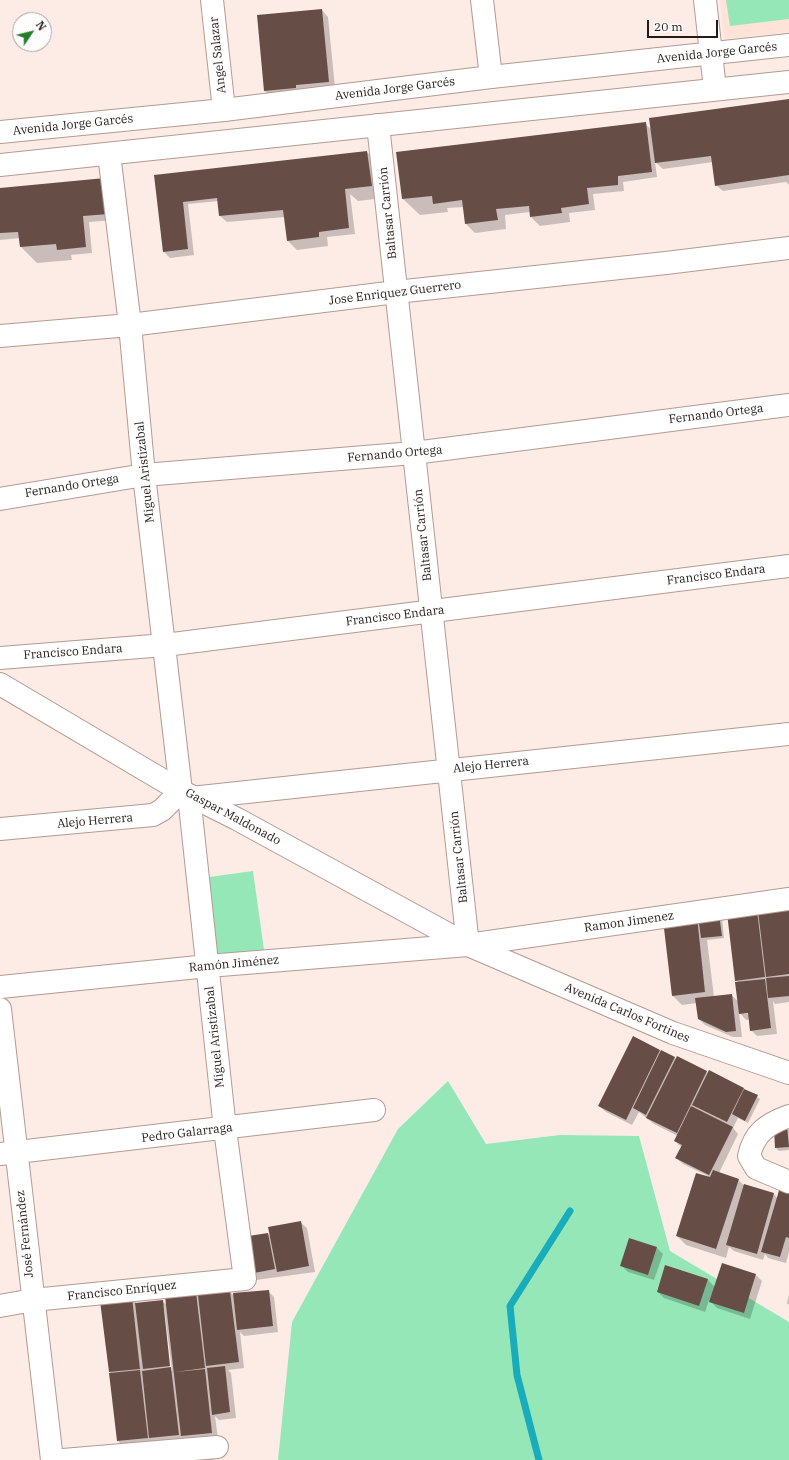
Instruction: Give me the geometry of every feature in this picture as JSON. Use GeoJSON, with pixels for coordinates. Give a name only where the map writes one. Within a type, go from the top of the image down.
{"type":"FeatureCollection","features":[{"type":"Feature","properties":{"kind":"street","name":"Angel Salazar"},"geometry":{"type":"LineString","coordinates":[[212,0],[224,110]]}},
{"type":"Feature","properties":{"kind":"street"},"geometry":{"type":"LineString","coordinates":[[482,0],[491,77]]}},
{"type":"Feature","properties":{"kind":"street"},"geometry":{"type":"LineString","coordinates":[[705,0],[715,89]]}},
{"type":"Feature","properties":{"kind":"street","name":"Avenida Jorge Garcés"},"geometry":{"type":"LineString","coordinates":[[0,132],[224,110],[491,77],[789,45]]}},
{"type":"Feature","properties":{"kind":"street"},"geometry":{"type":"LineString","coordinates":[[0,165],[789,82]]}},
{"type":"Feature","properties":{"kind":"street","name":"Baltasar Carrión"},"geometry":{"type":"LineString","coordinates":[[378,125],[468,945]]}},
{"type":"Feature","properties":{"kind":"street","name":"Miguel Aristizabal"},"geometry":{"type":"LineString","coordinates":[[109,154],[130,325],[144,475],[165,645],[187,794],[190,800],[225,1129],[245,1279]]}},
{"type":"Feature","properties":{"kind":"street","name":"Jose Enriquez Guerrero"},"geometry":{"type":"LineString","coordinates":[[0,336],[130,325],[396,292],[666,263],[789,248]]}},
{"type":"Feature","properties":{"kind":"street","name":"Fernando Ortega"},"geometry":{"type":"LineString","coordinates":[[0,499],[144,475],[414,453],[789,405]]}},
{"type":"Feature","properties":{"kind":"street","name":"Francisco Endara"},"geometry":{"type":"LineString","coordinates":[[0,658],[165,645],[789,566]]}},
{"type":"Feature","properties":{"kind":"street","name":"Gaspar Maldonado"},"geometry":{"type":"LineString","coordinates":[[0,684],[187,794],[237,819],[468,945]]}},
{"type":"Feature","properties":{"kind":"street","name":"Alejo Herrera"},"geometry":{"type":"LineString","coordinates":[[0,829],[153,816],[187,794],[449,770],[789,734]]}},
{"type":"Feature","properties":{"kind":"street","name":"Ramon Jimenez"},"geometry":{"type":"LineString","coordinates":[[468,945],[789,899]]}},
{"type":"Feature","properties":{"kind":"street","name":"Ramón Jiménez"},"geometry":{"type":"LineString","coordinates":[[0,987],[208,966],[468,945]]}},
{"type":"Feature","properties":{"kind":"street","name":"Avenida Carlos Fortines"},"geometry":{"type":"LineString","coordinates":[[468,945],[673,1033],[786,1071]]}},
{"type":"Feature","properties":{"kind":"street","name":"José Fernández"},"geometry":{"type":"LineString","coordinates":[[0,1009],[8,1153],[33,1300],[52,1460]]}},
{"type":"Feature","properties":{"kind":"street","name":"Pedro Galarraga"},"geometry":{"type":"LineString","coordinates":[[8,1153],[225,1129],[374,1110]]}},
{"type":"Feature","properties":{"kind":"street"},"geometry":{"type":"LineString","coordinates":[[789,1116],[777,1120],[761,1131],[752,1144],[749,1156],[756,1168],[789,1182]]}},
{"type":"Feature","properties":{"kind":"street","name":"Francisco Enríquez"},"geometry":{"type":"LineString","coordinates":[[0,1306],[33,1300],[245,1279]]}},
{"type":"Feature","properties":{"kind":"street"},"geometry":{"type":"LineString","coordinates":[[63,1460],[217,1447]]}},
{"type":"Feature","properties":{"kind":"shaded area"},"geometry":{"type":"Polygon","coordinates":[[[720,0],[789,0],[789,32],[724,39],[720,0]]]}},
{"type":"Feature","properties":{"kind":"green space"},"geometry":{"type":"Polygon","coordinates":[[[726,0],[789,0],[789,19],[730,26],[726,0]]]}},
{"type":"Feature","properties":{"kind":"green space"},"geometry":{"type":"Polygon","coordinates":[[[253,871],[264,950],[214,957],[202,878],[253,871]]]}},
{"type":"Feature","properties":{"kind":"green space"},"geometry":{"type":"Polygon","coordinates":[[[448,1081],[486,1144],[560,1135],[639,1136],[670,1251],[789,1322],[789,1460],[278,1460],[292,1322],[398,1129],[448,1081]]]}},
{"type":"Feature","properties":{"kind":"building"},"geometry":{"type":"Polygon","coordinates":[[[322,9],[329,82],[296,85],[296,88],[264,91],[257,15],[322,9]]]}},
{"type":"Feature","properties":{"kind":"building"},"geometry":{"type":"Polygon","coordinates":[[[789,99],[789,175],[715,186],[711,156],[655,163],[649,118],[789,99]]]}},
{"type":"Feature","properties":{"kind":"building"},"geometry":{"type":"Polygon","coordinates":[[[646,122],[652,172],[618,176],[618,185],[587,188],[589,204],[561,208],[562,213],[530,217],[529,206],[496,209],[498,220],[465,224],[462,200],[433,204],[432,196],[402,199],[396,152],[646,122]]]}},
{"type":"Feature","properties":{"kind":"building"},"geometry":{"type":"Polygon","coordinates":[[[367,151],[372,186],[345,189],[349,228],[319,232],[319,237],[287,241],[283,210],[219,216],[217,198],[183,202],[188,249],[163,252],[154,175],[367,151]]]}},
{"type":"Feature","properties":{"kind":"building"},"geometry":{"type":"Polygon","coordinates":[[[105,178],[109,214],[83,216],[86,247],[57,250],[56,244],[20,247],[18,232],[0,233],[0,188],[105,178]]]}},
{"type":"Feature","properties":{"kind":"building"},"geometry":{"type":"Polygon","coordinates":[[[789,908],[789,974],[766,977],[758,911],[789,908]]]}},
{"type":"Feature","properties":{"kind":"building"},"geometry":{"type":"Polygon","coordinates":[[[757,910],[765,977],[735,981],[727,913],[757,910]]]}},
{"type":"Feature","properties":{"kind":"building"},"geometry":{"type":"Polygon","coordinates":[[[719,914],[722,936],[701,938],[698,916],[719,914]]]}},
{"type":"Feature","properties":{"kind":"building"},"geometry":{"type":"Polygon","coordinates":[[[697,917],[705,992],[672,996],[663,920],[697,917]]]}},
{"type":"Feature","properties":{"kind":"building"},"geometry":{"type":"Polygon","coordinates":[[[789,976],[789,996],[768,998],[766,978],[789,976]]]}},
{"type":"Feature","properties":{"kind":"building"},"geometry":{"type":"Polygon","coordinates":[[[765,979],[771,1028],[750,1031],[748,1013],[739,1014],[735,982],[765,979]]]}},
{"type":"Feature","properties":{"kind":"building"},"geometry":{"type":"Polygon","coordinates":[[[732,994],[736,1031],[726,1032],[698,1019],[695,998],[732,994]]]}},
{"type":"Feature","properties":{"kind":"building"},"geometry":{"type":"Polygon","coordinates":[[[633,1036],[660,1050],[626,1120],[598,1106],[633,1036]]]}},
{"type":"Feature","properties":{"kind":"building"},"geometry":{"type":"Polygon","coordinates":[[[661,1050],[675,1057],[646,1115],[633,1108],[661,1050]]]}},
{"type":"Feature","properties":{"kind":"building"},"geometry":{"type":"Polygon","coordinates":[[[677,1056],[707,1071],[677,1133],[646,1118],[677,1056]]]}},
{"type":"Feature","properties":{"kind":"building"},"geometry":{"type":"Polygon","coordinates":[[[709,1070],[744,1088],[727,1122],[692,1105],[709,1070]]]}},
{"type":"Feature","properties":{"kind":"building"},"geometry":{"type":"Polygon","coordinates":[[[744,1089],[758,1095],[745,1121],[732,1114],[744,1089]]]}},
{"type":"Feature","properties":{"kind":"building"},"geometry":{"type":"Polygon","coordinates":[[[691,1106],[733,1127],[709,1175],[675,1158],[682,1145],[674,1141],[691,1106]]]}},
{"type":"Feature","properties":{"kind":"building"},"geometry":{"type":"Polygon","coordinates":[[[787,1126],[789,1147],[775,1148],[774,1128],[787,1126]]]}},
{"type":"Feature","properties":{"kind":"building"},"geometry":{"type":"Polygon","coordinates":[[[713,1170],[739,1179],[716,1249],[676,1236],[696,1173],[710,1177],[713,1170]]]}},
{"type":"Feature","properties":{"kind":"building"},"geometry":{"type":"Polygon","coordinates":[[[744,1184],[774,1193],[757,1254],[726,1245],[744,1184]]]}},
{"type":"Feature","properties":{"kind":"building"},"geometry":{"type":"Polygon","coordinates":[[[780,1187],[789,1189],[789,1238],[786,1237],[780,1257],[761,1252],[780,1187]]]}},
{"type":"Feature","properties":{"kind":"building"},"geometry":{"type":"Polygon","coordinates":[[[301,1221],[309,1266],[277,1272],[268,1227],[301,1221]]]}},
{"type":"Feature","properties":{"kind":"building"},"geometry":{"type":"Polygon","coordinates":[[[268,1233],[275,1269],[249,1274],[242,1237],[268,1233]]]}},
{"type":"Feature","properties":{"kind":"building"},"geometry":{"type":"Polygon","coordinates":[[[629,1238],[657,1247],[648,1275],[620,1266],[629,1238]]]}},
{"type":"Feature","properties":{"kind":"building"},"geometry":{"type":"Polygon","coordinates":[[[722,1263],[756,1274],[744,1313],[709,1302],[722,1263]]]}},
{"type":"Feature","properties":{"kind":"building"},"geometry":{"type":"Polygon","coordinates":[[[665,1265],[708,1279],[699,1306],[657,1292],[665,1265]]]}},
{"type":"Feature","properties":{"kind":"building"},"geometry":{"type":"Polygon","coordinates":[[[269,1290],[273,1326],[237,1330],[233,1293],[269,1290]]]}},
{"type":"Feature","properties":{"kind":"building"},"geometry":{"type":"Polygon","coordinates":[[[230,1291],[239,1362],[206,1366],[198,1295],[230,1291]]]}},
{"type":"Feature","properties":{"kind":"building"},"geometry":{"type":"Polygon","coordinates":[[[196,1292],[205,1368],[175,1372],[205,1369],[212,1433],[181,1436],[165,1296],[196,1292]]]}},
{"type":"Feature","properties":{"kind":"building"},"geometry":{"type":"Polygon","coordinates":[[[132,1297],[140,1369],[109,1372],[100,1301],[132,1297]]]}},
{"type":"Feature","properties":{"kind":"building"},"geometry":{"type":"Polygon","coordinates":[[[163,1300],[170,1366],[143,1369],[135,1303],[163,1300]]]}},
{"type":"Feature","properties":{"kind":"building"},"geometry":{"type":"Polygon","coordinates":[[[225,1366],[230,1412],[212,1415],[207,1368],[225,1366]]]}},
{"type":"Feature","properties":{"kind":"building"},"geometry":{"type":"Polygon","coordinates":[[[171,1367],[179,1435],[149,1438],[142,1371],[171,1367]]]}},
{"type":"Feature","properties":{"kind":"building"},"geometry":{"type":"Polygon","coordinates":[[[140,1370],[148,1438],[117,1441],[109,1373],[140,1370]]]}},
{"type":"Feature","properties":{"kind":"waterway"},"geometry":{"type":"LineString","coordinates":[[539,1460],[517,1375],[510,1306],[570,1211]]}}]}
